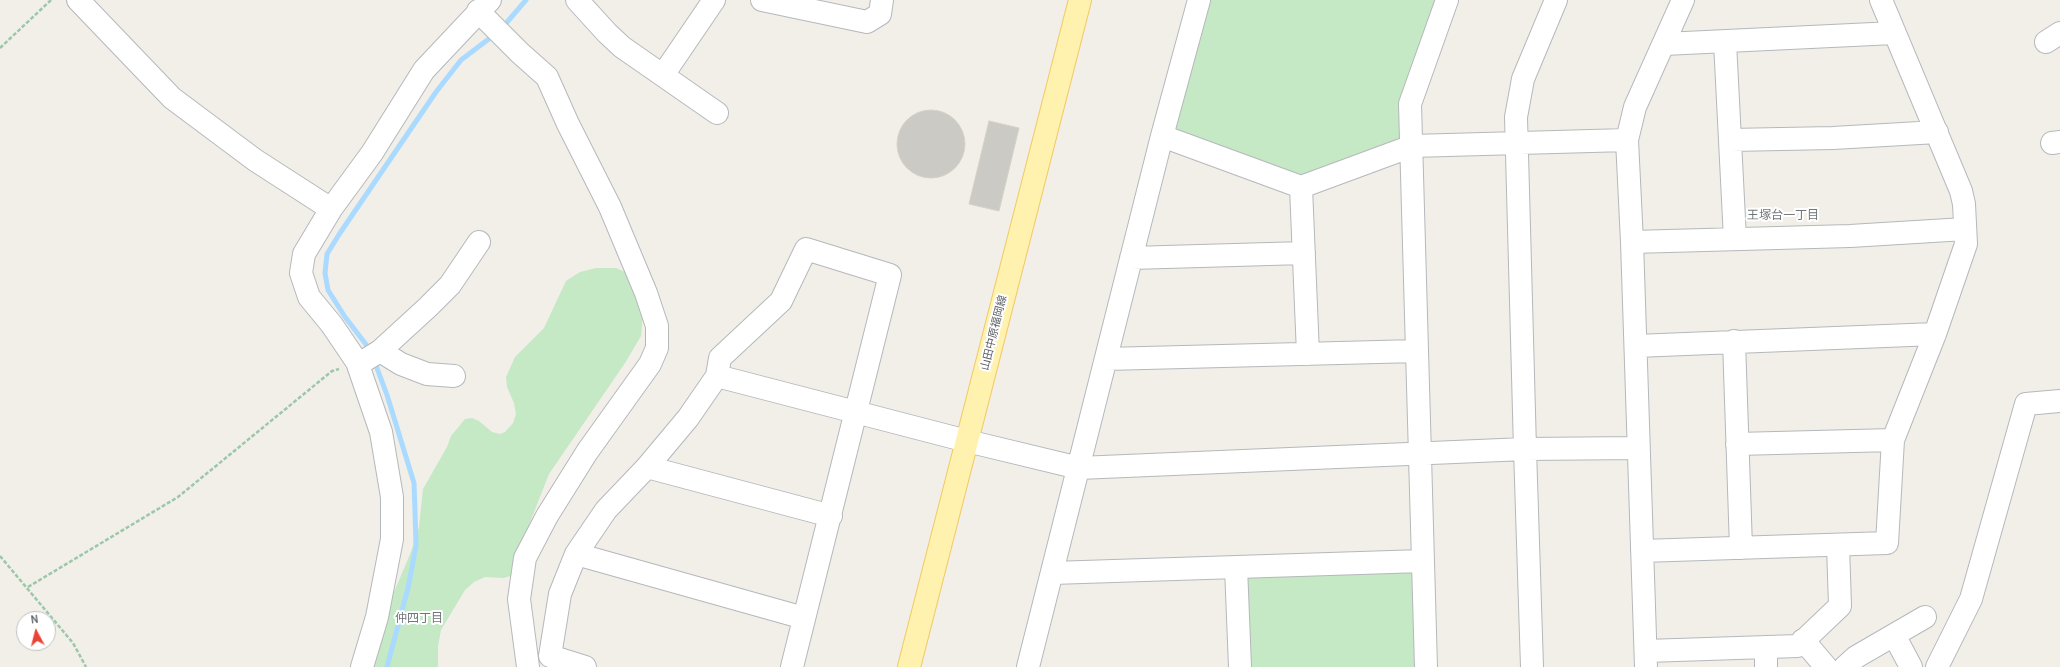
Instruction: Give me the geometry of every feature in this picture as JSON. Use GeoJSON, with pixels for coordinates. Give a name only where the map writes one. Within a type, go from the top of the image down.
{"type":"FeatureCollection","features":[{"type":"Feature","properties":{"kind":"main road","name":"山田中原福岡線"},"geometry":{"type":"LineString","coordinates":[[909,667],[1080,0]]}},
{"type":"Feature","properties":{"kind":"street"},"geometry":{"type":"LineString","coordinates":[[78,0],[172,98],[255,160],[331,209]]}},
{"type":"Feature","properties":{"kind":"street"},"geometry":{"type":"LineString","coordinates":[[663,75],[714,0]]}},
{"type":"Feature","properties":{"kind":"street"},"geometry":{"type":"LineString","coordinates":[[762,0],[825,6],[867,22],[880,14],[882,0]]}},
{"type":"Feature","properties":{"kind":"street"},"geometry":{"type":"LineString","coordinates":[[1028,667],[1162,136],[1199,0]]}},
{"type":"Feature","properties":{"kind":"street"},"geometry":{"type":"LineString","coordinates":[[1426,667],[1410,104],[1447,0]]}},
{"type":"Feature","properties":{"kind":"street"},"geometry":{"type":"LineString","coordinates":[[1532,667],[1524,449],[1516,117],[1523,79],[1556,0]]}},
{"type":"Feature","properties":{"kind":"street"},"geometry":{"type":"LineString","coordinates":[[1683,0],[1635,107],[1627,140],[1636,346],[1638,448],[1646,659],[1766,657],[1798,646],[1840,606],[1838,545]]}},
{"type":"Feature","properties":{"kind":"street"},"geometry":{"type":"LineString","coordinates":[[1642,551],[1887,543],[1893,440],[1935,334],[1966,244],[1964,204],[1961,191],[1881,0]]}},
{"type":"Feature","properties":{"kind":"street"},"geometry":{"type":"LineString","coordinates":[[590,4],[607,33],[622,47],[717,113]]}},
{"type":"Feature","properties":{"kind":"street"},"geometry":{"type":"LineString","coordinates":[[362,667],[377,617],[392,539],[392,498],[381,432],[357,362],[332,325],[309,297],[301,273],[304,254],[331,209],[372,153],[424,70],[484,6],[520,53],[547,77],[568,124],[610,207],[646,293],[657,326],[657,348],[650,364],[587,452],[547,516],[525,558],[519,599],[528,667]]}},
{"type":"Feature","properties":{"kind":"street"},"geometry":{"type":"LineString","coordinates":[[1664,44],[1894,33]]}},
{"type":"Feature","properties":{"kind":"street"},"geometry":{"type":"LineString","coordinates":[[1724,42],[1735,239]]}},
{"type":"Feature","properties":{"kind":"street"},"geometry":{"type":"LineString","coordinates":[[1730,140],[1833,138],[1937,132]]}},
{"type":"Feature","properties":{"kind":"street"},"geometry":{"type":"LineString","coordinates":[[1162,136],[1301,187],[1412,146],[1627,140]]}},
{"type":"Feature","properties":{"kind":"street"},"geometry":{"type":"LineString","coordinates":[[1301,187],[1308,354]]}},
{"type":"Feature","properties":{"kind":"street"},"geometry":{"type":"LineString","coordinates":[[1632,242],[1850,236],[1965,229]]}},
{"type":"Feature","properties":{"kind":"street"},"geometry":{"type":"LineString","coordinates":[[357,362],[367,359],[380,351],[450,285],[479,242]]}},
{"type":"Feature","properties":{"kind":"street"},"geometry":{"type":"LineString","coordinates":[[585,667],[550,656],[560,594],[576,554],[606,510],[647,467],[688,418],[717,376],[720,358],[781,301],[806,248],[890,275],[831,516],[792,667]]}},
{"type":"Feature","properties":{"kind":"street"},"geometry":{"type":"LineString","coordinates":[[1131,258],[1304,253]]}},
{"type":"Feature","properties":{"kind":"street"},"geometry":{"type":"LineString","coordinates":[[1636,346],[1935,334]]}},
{"type":"Feature","properties":{"kind":"street"},"geometry":{"type":"LineString","coordinates":[[1734,342],[1741,548]]}},
{"type":"Feature","properties":{"kind":"street"},"geometry":{"type":"LineString","coordinates":[[380,351],[401,364],[427,374],[454,376]]}},
{"type":"Feature","properties":{"kind":"street"},"geometry":{"type":"LineString","coordinates":[[1106,359],[1417,351]]}},
{"type":"Feature","properties":{"kind":"street"},"geometry":{"type":"LineString","coordinates":[[717,376],[857,411],[967,441],[1079,468],[1524,449],[1638,448]]}},
{"type":"Feature","properties":{"kind":"street"},"geometry":{"type":"LineString","coordinates":[[1937,667],[1971,599],[2026,404],[2060,401]]}},
{"type":"Feature","properties":{"kind":"street"},"geometry":{"type":"LineString","coordinates":[[1738,444],[1893,440]]}},
{"type":"Feature","properties":{"kind":"street"},"geometry":{"type":"LineString","coordinates":[[647,467],[831,516]]}},
{"type":"Feature","properties":{"kind":"street"},"geometry":{"type":"LineString","coordinates":[[576,554],[804,618]]}},
{"type":"Feature","properties":{"kind":"street"},"geometry":{"type":"LineString","coordinates":[[1052,573],[1422,561]]}},
{"type":"Feature","properties":{"kind":"street"},"geometry":{"type":"LineString","coordinates":[[1236,567],[1240,667]]}},
{"type":"Feature","properties":{"kind":"street"},"geometry":{"type":"LineString","coordinates":[[1845,667],[1856,657],[1925,617]]}},
{"type":"Feature","properties":{"kind":"street"},"geometry":{"type":"LineString","coordinates":[[1894,635],[1911,667]]}},
{"type":"Feature","properties":{"kind":"street"},"geometry":{"type":"LineString","coordinates":[[1803,640],[1826,667]]}},
{"type":"Feature","properties":{"kind":"path"},"geometry":{"type":"LineString","coordinates":[[0,48],[51,0]]}},
{"type":"Feature","properties":{"kind":"path"},"geometry":{"type":"LineString","coordinates":[[28,587],[178,497],[332,371],[357,362]]}},
{"type":"Feature","properties":{"kind":"path"},"geometry":{"type":"LineString","coordinates":[[0,556],[28,587],[73,643],[86,667]]}},
{"type":"Feature","properties":{"kind":"green space"},"geometry":{"type":"Polygon","coordinates":[[[1204,0],[1438,0],[1403,117],[1399,143],[1307,180],[1171,133],[1204,0]]]}},
{"type":"Feature","properties":{"kind":"green space"},"geometry":{"type":"Polygon","coordinates":[[[596,268],[616,268],[625,272],[631,281],[643,314],[641,336],[625,363],[549,474],[523,540],[516,572],[511,576],[503,578],[485,577],[474,582],[465,590],[441,630],[438,646],[438,667],[372,667],[394,592],[411,552],[419,527],[423,489],[447,447],[451,436],[465,419],[472,418],[479,421],[492,432],[500,434],[505,432],[513,423],[516,414],[514,403],[507,387],[506,377],[515,357],[544,328],[566,281],[580,272],[596,268]]]}},
{"type":"Feature","properties":{"kind":"green space"},"geometry":{"type":"Polygon","coordinates":[[[1407,570],[1412,574],[1415,667],[1247,667],[1244,581],[1253,575],[1407,570]]]}},
{"type":"Feature","properties":{"kind":"building"},"geometry":{"type":"Polygon","coordinates":[[[924,110],[938,110],[950,115],[960,125],[965,137],[965,151],[960,163],[950,173],[938,178],[924,178],[912,173],[902,163],[897,151],[897,137],[902,125],[912,115],[924,110]]]}},
{"type":"Feature","properties":{"kind":"building"},"geometry":{"type":"Polygon","coordinates":[[[989,121],[1019,128],[999,211],[969,204],[989,121]]]}},
{"type":"Feature","properties":{"kind":"waterway"},"geometry":{"type":"LineString","coordinates":[[502,28],[526,0]]}},
{"type":"Feature","properties":{"kind":"waterway"},"geometry":{"type":"LineString","coordinates":[[371,351],[345,317],[328,290],[325,273],[327,254],[436,92],[461,60],[494,35]]}},
{"type":"Feature","properties":{"kind":"waterway"},"geometry":{"type":"LineString","coordinates":[[374,360],[387,395],[414,483],[416,546],[408,588],[387,667]]}},
{"type":"Feature","properties":{"kind":"district","name":"王塚台一丁目"},"geometry":{"type":"Point","coordinates":[1783,216]}},
{"type":"Feature","properties":{"kind":"district","name":"仲四丁目"},"geometry":{"type":"Point","coordinates":[419,619]}}]}
